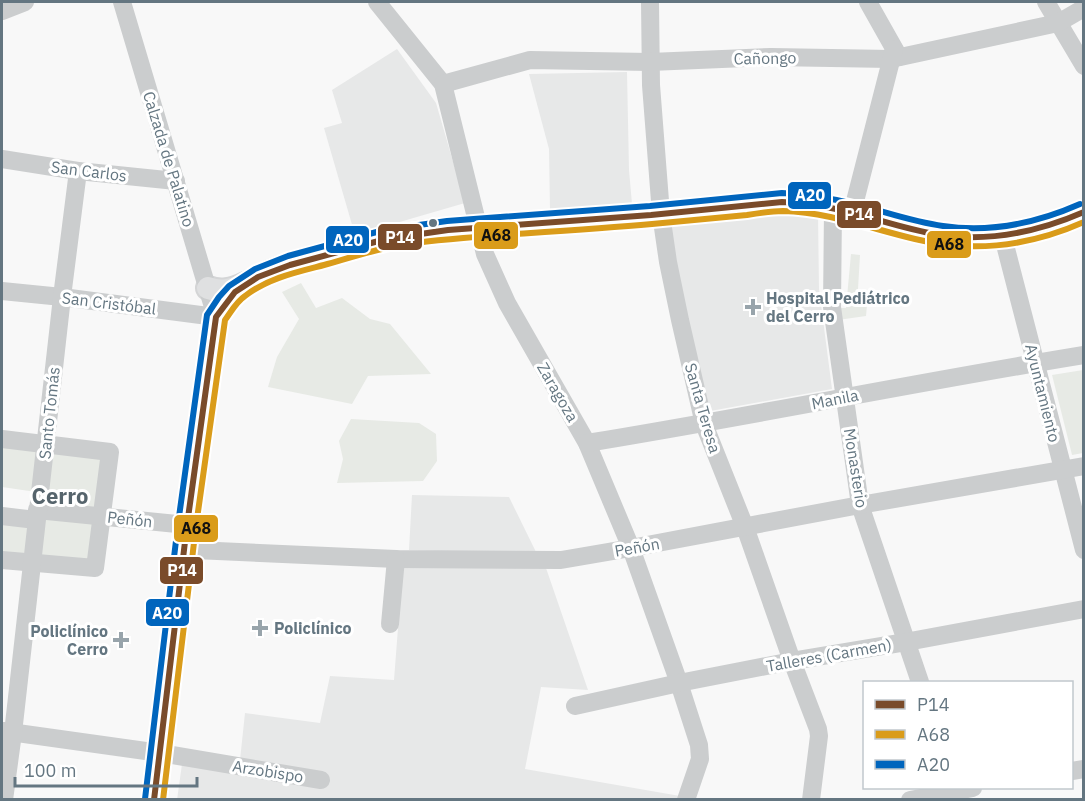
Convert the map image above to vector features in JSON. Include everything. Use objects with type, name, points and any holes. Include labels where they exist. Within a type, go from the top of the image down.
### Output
[{"type":"main road","points":[[154,800],[187,525],[216,317],[224,304],[249,283],[263,275],[295,264],[384,239],[478,227],[661,214],[781,202],[804,203],[953,237],[1003,237],[1040,229],[1083,212]]},
{"type":"main road","points":[[208,288],[226,291],[249,283]]},
{"type":"street","points":[[2,11],[25,2]]},
{"type":"street","name":"Calzada de Palatino","points":[[122,2],[216,317]]},
{"type":"street","name":"Zaragoza","points":[[376,2],[443,84],[485,254],[507,303],[587,443],[631,548],[700,749],[686,800]]},
{"type":"street","name":"Santa Teresa","points":[[650,2],[650,62],[661,214],[668,262],[704,424],[745,527],[818,729],[811,800]]},
{"type":"street","points":[[868,2],[895,54]]},
{"type":"street","points":[[1046,2],[1083,66]]},
{"type":"street","name":"Cañongo","points":[[443,84],[530,60],[650,62],[895,54],[1058,23],[1083,8]]},
{"type":"street","name":"Monasterio","points":[[895,54],[842,211],[832,306],[860,505],[920,681]]},
{"type":"street","name":"San Carlos","points":[[2,159],[78,171],[176,181]]},
{"type":"street","name":"Santo Tomás","points":[[4,800],[7,732],[31,563],[78,171]]},
{"type":"street","name":"Ayuntamiento","points":[[1003,237],[1083,550]]},
{"type":"street","name":"San Cristóbal","points":[[2,291],[216,317]]},
{"type":"street","name":"Manila","points":[[587,443],[1083,356]]},
{"type":"street","points":[[2,439],[110,452],[95,568],[2,560]]},
{"type":"street","name":"Peñón","points":[[184,549],[396,559],[561,560],[1083,466]]},
{"type":"street","name":"Peñón","points":[[2,516],[102,516],[187,525]]},
{"type":"street","points":[[390,624],[396,559]]},
{"type":"street","name":"Talleres (Carmen)","points":[[575,706],[792,661],[1083,609]]},
{"type":"street","name":"Arzobispo","points":[[7,732],[160,753],[321,780]]},
{"type":"street","points":[[910,800],[959,789]]},
{"type":"shaded area","points":[[397,49],[436,103],[465,203],[355,235],[324,128],[342,123],[332,90]]},
{"type":"shaded area","points":[[627,72],[632,204],[550,210],[549,149],[529,74]]},
{"type":"shaded area","name":"Hospital Pediátrico del Cerro","points":[[766,212],[818,214],[819,289],[832,389],[705,412],[668,224]]},
{"type":"shaded area","points":[[851,254],[860,255],[857,306],[867,305],[866,316],[838,320],[836,308],[846,308]]},
{"type":"shaded area","points":[[301,283],[316,308],[342,298],[370,319],[390,324],[431,374],[368,376],[352,404],[268,387],[277,357],[299,319],[282,292]]},
{"type":"shaded area","points":[[1083,370],[1083,453],[1072,455],[1052,375]]},
{"type":"shaded area","points":[[351,419],[419,423],[436,434],[437,461],[423,481],[337,483],[343,459],[339,441]]},
{"type":"shaded area","points":[[2,443],[107,455],[93,565],[2,557],[2,520],[33,523],[36,492],[2,487]]},
{"type":"shaded area","points":[[412,495],[509,497],[537,554],[409,550]]},
{"type":"shaded area","points":[[403,563],[546,568],[588,690],[541,687],[525,769],[680,796],[678,800],[177,800],[182,764],[240,760],[245,713],[320,723],[330,676],[394,680]]},
{"type":"transit line","name":"A20","points":[[145,799],[178,524],[207,315],[229,286],[255,269],[288,256],[384,230],[447,221],[650,206],[782,193],[836,200],[920,222],[961,228],[1013,225],[1064,211],[1080,204]]},
{"type":"transit line","name":"P14","points":[[154,800],[187,525],[216,317],[235,292],[258,277],[290,265],[386,239],[448,230],[651,215],[782,202],[833,208],[917,230],[958,237],[1013,234],[1049,225],[1084,212]]},
{"type":"transit line","name":"A68","points":[[163,800],[196,526],[225,320],[239,301],[254,290],[293,273],[399,245],[458,238],[652,224],[774,211],[817,214],[915,239],[958,246],[1022,242],[1084,222]]},
{"type":"place","name":"Hospital Pediátrico del Cerro","points":[[753,307]]},
{"type":"place","name":"Policlínico","points":[[260,628]]},
{"type":"place","name":"Policlínico Cerro","points":[[121,640]]},
{"type":"district","name":"Cerro","points":[[60,495]]}]
